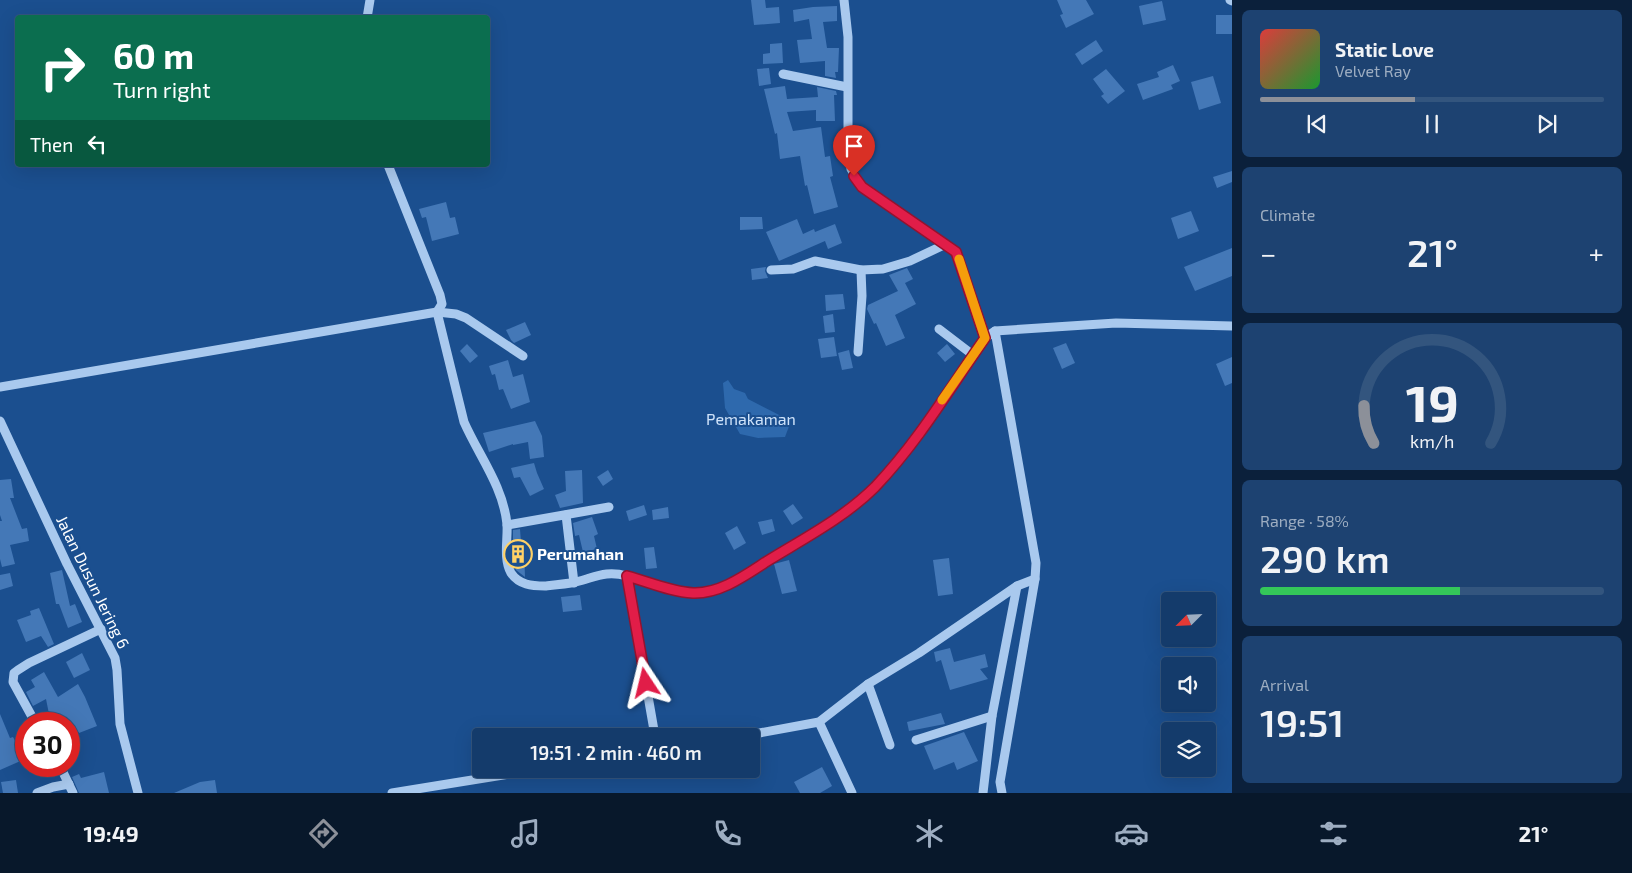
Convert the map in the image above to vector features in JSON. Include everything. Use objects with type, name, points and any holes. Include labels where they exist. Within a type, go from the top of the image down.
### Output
[{"type":"street","points":[[368,15],[370,0]]},
{"type":"street","points":[[844,0],[848,37],[849,159],[854,176],[862,187],[956,252],[985,338]]},
{"type":"street","points":[[783,74],[847,87]]},
{"type":"street","points":[[389,167],[440,295],[442,304],[437,312],[464,422],[487,466],[504,507],[507,525],[508,568],[518,580],[528,585],[546,586],[574,583],[604,574],[615,573],[674,590],[694,593],[728,585],[823,527],[874,488],[903,456],[985,338],[995,331],[1116,323],[1232,326]]},
{"type":"street","points":[[771,270],[793,269],[815,261],[861,270],[883,269],[910,261],[946,244]]},
{"type":"street","points":[[858,352],[862,296],[861,270]]},
{"type":"street","points":[[0,387],[437,312],[456,314],[466,318],[523,356]]},
{"type":"street","points":[[938,329],[973,355]]},
{"type":"street","points":[[995,331],[1036,552],[1000,782],[1002,793]]},
{"type":"street","name":"Jalan Dusun Jering 6","points":[[0,421],[67,564],[115,658],[118,670],[120,724],[138,793]]},
{"type":"street","points":[[507,525],[609,507]]},
{"type":"street","points":[[566,515],[574,583]]},
{"type":"street","points":[[627,576],[654,728]]},
{"type":"street","points":[[760,733],[819,722],[868,684],[919,653],[1016,586],[1032,580]]},
{"type":"street","points":[[983,793],[992,716],[1016,586]]},
{"type":"street","points":[[29,712],[13,682],[14,674],[29,663],[101,629]]},
{"type":"street","points":[[868,684],[890,745]]},
{"type":"street","points":[[916,740],[992,716]]},
{"type":"street","points":[[819,722],[852,793]]},
{"type":"street","points":[[66,777],[74,793]]},
{"type":"street","points":[[392,793],[484,778]]},
{"type":"street","points":[[38,793],[53,787],[69,784]]},
{"type":"green space","name":"Pemakaman","points":[[728,380],[734,389],[745,393],[748,399],[791,421],[785,437],[758,438],[740,434],[725,408],[723,383]]},
{"type":"building","points":[[751,0],[765,0],[766,8],[779,7],[780,23],[754,25]]},
{"type":"building","points":[[1057,0],[1086,0],[1094,14],[1066,28],[1060,15],[1063,14]]},
{"type":"building","points":[[1162,1],[1166,20],[1143,25],[1139,6]]},
{"type":"building","points":[[837,6],[837,21],[823,22],[827,48],[839,48],[838,72],[835,72],[836,78],[825,76],[825,61],[800,63],[797,40],[812,39],[809,19],[794,22],[793,10]]},
{"type":"building","points":[[1216,15],[1232,15],[1232,34],[1216,34]]},
{"type":"building","points":[[1096,40],[1103,51],[1082,65],[1075,54]]},
{"type":"building","points":[[782,43],[783,63],[763,64],[763,54],[770,53],[770,44]]},
{"type":"building","points":[[1173,65],[1180,81],[1171,85],[1173,89],[1143,100],[1137,84],[1159,77],[1157,72]]},
{"type":"building","points":[[769,68],[771,84],[759,86],[757,69]]},
{"type":"building","points":[[1106,69],[1125,91],[1108,104],[1101,96],[1104,94],[1093,79]]},
{"type":"building","points":[[1213,76],[1221,103],[1199,110],[1191,82]]},
{"type":"building","points":[[785,86],[787,99],[818,97],[817,87],[836,91],[837,95],[834,95],[835,121],[816,121],[816,110],[787,112],[793,131],[821,127],[825,157],[830,156],[833,176],[830,177],[838,207],[814,214],[807,185],[805,186],[800,156],[780,159],[777,133],[775,134],[764,89]]},
{"type":"building","points":[[1232,171],[1232,182],[1217,188],[1213,177]]},
{"type":"building","points":[[446,202],[450,218],[455,217],[459,234],[432,241],[426,217],[422,218],[419,209]]},
{"type":"building","points":[[1191,211],[1199,231],[1178,239],[1171,218]]},
{"type":"building","points":[[740,217],[762,217],[763,229],[740,230]]},
{"type":"building","points":[[797,219],[803,234],[814,229],[815,232],[835,224],[842,243],[828,249],[825,241],[779,261],[766,232]]},
{"type":"building","points":[[1232,248],[1232,276],[1195,291],[1184,267]]},
{"type":"building","points":[[766,267],[765,271],[768,278],[752,280],[751,269]]},
{"type":"building","points":[[907,268],[913,279],[905,283],[916,304],[895,315],[905,338],[886,346],[876,323],[874,324],[867,309],[868,305],[898,291],[889,275]]},
{"type":"building","points":[[843,294],[845,309],[826,311],[825,295]]},
{"type":"building","points":[[833,314],[835,332],[825,333],[823,316]]},
{"type":"building","points":[[525,322],[531,335],[514,343],[506,330]]},
{"type":"building","points":[[834,337],[837,356],[821,358],[818,339]]},
{"type":"building","points":[[1066,343],[1075,363],[1062,369],[1053,348]]},
{"type":"building","points":[[467,344],[478,356],[470,363],[460,351]]},
{"type":"building","points":[[947,344],[955,354],[945,362],[937,353]]},
{"type":"building","points":[[849,350],[853,368],[842,370],[838,353]]},
{"type":"building","points":[[1232,357],[1232,383],[1225,386],[1216,364]]},
{"type":"building","points":[[508,360],[513,377],[523,374],[530,402],[511,409],[503,389],[499,390],[495,374],[492,375],[489,366]]},
{"type":"building","points":[[535,421],[542,436],[544,457],[530,459],[528,442],[513,444],[489,452],[483,433]]},
{"type":"building","points":[[534,463],[544,489],[530,496],[520,477],[514,478],[511,468]]},
{"type":"building","points":[[582,470],[583,503],[560,508],[555,495],[566,491],[565,471]]},
{"type":"building","points":[[608,470],[613,479],[603,486],[597,477]]},
{"type":"building","points":[[11,479],[14,498],[10,498],[22,529],[27,528],[29,541],[10,545],[15,564],[2,567],[0,559],[0,521],[2,521],[0,515],[0,480]]},
{"type":"building","points":[[793,504],[803,518],[792,525],[783,511]]},
{"type":"building","points":[[644,505],[647,515],[629,521],[626,511]]},
{"type":"building","points":[[668,507],[669,518],[653,520],[652,510]]},
{"type":"building","points":[[592,517],[598,534],[594,536],[597,549],[583,552],[579,535],[575,536],[573,523]]},
{"type":"building","points":[[772,519],[775,531],[762,535],[758,522]]},
{"type":"building","points":[[737,526],[746,543],[734,550],[725,533]]},
{"type":"building","name":"Perumahan","points":[[520,529],[524,550],[525,577],[516,570],[513,560],[513,530]]},
{"type":"building","points":[[654,547],[657,568],[646,569],[644,548]]},
{"type":"building","points":[[949,558],[953,594],[938,596],[933,560]]},
{"type":"building","points":[[789,560],[797,591],[782,594],[774,564]]},
{"type":"building","points":[[62,570],[70,606],[75,604],[82,622],[68,628],[59,604],[56,604],[50,573]]},
{"type":"building","points":[[10,573],[13,586],[0,590],[0,575]]},
{"type":"building","points":[[580,595],[582,610],[563,612],[561,597]]},
{"type":"building","points":[[39,608],[54,644],[48,647],[41,636],[26,642],[17,620],[31,615],[30,611]]},
{"type":"building","points":[[950,648],[954,662],[985,654],[988,667],[980,669],[988,679],[950,690],[941,660],[936,662],[934,652]]},
{"type":"building","points":[[82,653],[90,670],[74,678],[66,662]]},
{"type":"building","points":[[44,672],[58,697],[78,684],[97,726],[80,733],[80,712],[49,712],[46,699],[33,706],[26,692],[35,687],[31,680]]},
{"type":"building","points":[[941,713],[945,724],[909,731],[907,722]]},
{"type":"building","points":[[0,714],[10,738],[13,737],[15,741],[15,763],[0,770]]},
{"type":"building","points":[[964,732],[978,761],[957,770],[954,762],[934,770],[924,746]]},
{"type":"building","points":[[822,767],[832,786],[820,793],[800,793],[794,782]]},
{"type":"building","points":[[104,772],[109,793],[79,793],[72,777],[80,776],[81,778]]},
{"type":"building","points":[[16,780],[18,793],[3,793],[1,782]]},
{"type":"building","points":[[215,780],[217,793],[174,793],[200,782]]},
{"type":"slow traffic","points":[[942,400],[985,338],[959,259]]},
{"type":"place","name":"Perumahan","points":[[518,554]]},
{"type":"route","points":[[646,683],[627,576],[674,590],[694,593],[709,591],[728,585],[823,527],[874,488],[903,456],[985,338],[956,252],[862,187],[854,176]]}]
